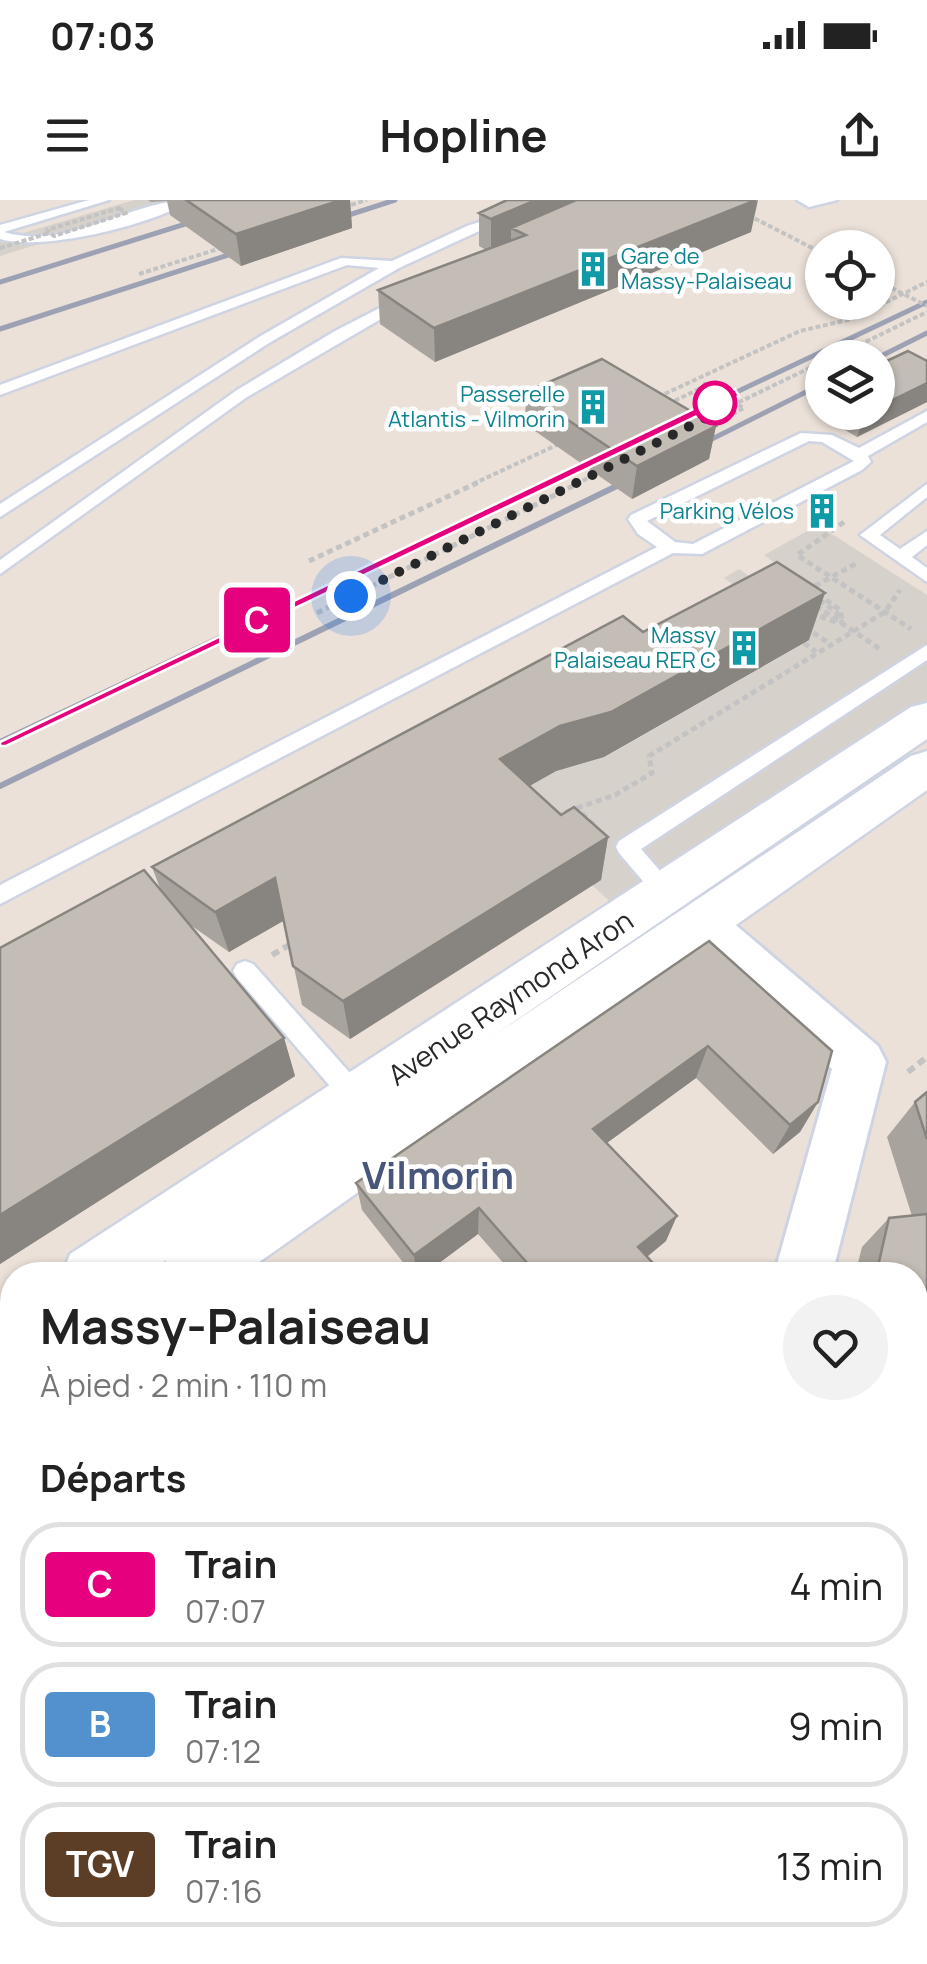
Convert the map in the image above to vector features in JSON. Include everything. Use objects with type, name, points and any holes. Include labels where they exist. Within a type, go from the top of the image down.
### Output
[{"type":"street","name":"Avenue Raymond Aron","points":[[208,1262],[684,909],[816,793],[927,718]]},
{"type":"street","name":"Avenue Raymond Aron","points":[[112,1262],[357,1099],[927,767]]},
{"type":"street","points":[[684,909],[860,1062],[806,1262]]},
{"type":"lane","points":[[0,232],[103,200]]},
{"type":"lane","points":[[0,232],[9,240],[48,241],[186,200]]},
{"type":"lane","points":[[0,512],[277,331],[394,265],[472,229],[560,200]]},
{"type":"lane","points":[[803,200],[809,204],[831,200]]},
{"type":"lane","points":[[0,390],[346,261],[394,265]]},
{"type":"lane","points":[[0,568],[277,369],[346,328],[423,292]]},
{"type":"lane","points":[[860,454],[927,416]]},
{"type":"lane","points":[[808,436],[826,438],[860,454],[863,462],[856,467],[696,550],[670,547],[644,530],[638,519],[808,436]]},
{"type":"lane","points":[[927,489],[869,535],[927,576]]},
{"type":"lane","points":[[901,557],[927,536]]},
{"type":"lane","points":[[0,895],[670,547]]},
{"type":"lane","points":[[684,909],[627,847],[927,651]]},
{"type":"lane","points":[[245,970],[357,1099]]},
{"type":"path","points":[[329,212],[366,200]]},
{"type":"path","points":[[119,208],[126,213],[97,222],[54,236],[46,230],[119,208]]},
{"type":"path","points":[[734,209],[805,244]]},
{"type":"path","points":[[89,217],[97,222]]},
{"type":"path","points":[[0,248],[52,232]]},
{"type":"path","points":[[139,274],[218,249],[224,240]]},
{"type":"path","points":[[900,292],[927,281]]},
{"type":"path","points":[[667,404],[676,394],[707,385],[699,382],[654,404],[800,331],[852,319],[927,281]]},
{"type":"path","points":[[895,290],[927,309]]},
{"type":"path","points":[[867,340],[927,309]]},
{"type":"path","points":[[738,407],[710,416],[694,430],[738,407],[805,371]]},
{"type":"path","points":[[309,561],[572,437]]},
{"type":"path","points":[[317,613],[608,468]]},
{"type":"path","points":[[830,532],[797,555],[914,632]]},
{"type":"path","points":[[815,586],[869,557]]},
{"type":"path","points":[[550,818],[615,795],[652,773],[649,756],[884,612],[906,581]]},
{"type":"path","points":[[807,586],[840,610],[843,624]]},
{"type":"path","points":[[843,624],[836,612],[811,598],[843,624],[906,666]]},
{"type":"path","points":[[806,610],[843,624]]},
{"type":"path","points":[[800,623],[830,644]]},
{"type":"path","points":[[804,643],[816,652]]},
{"type":"path","points":[[578,808],[600,831]]},
{"type":"path","points":[[245,970],[296,940]]},
{"type":"shaded area","points":[[134,200],[182,200],[0,256],[0,240]]},
{"type":"shaded area","points":[[818,525],[927,595],[927,707],[619,910],[592,885],[600,879],[511,796],[556,771],[605,757],[808,641],[724,578],[739,569],[782,599],[806,586],[764,555]]},
{"type":"building","points":[[186,200],[341,200],[236,234]]},
{"type":"building","points":[[507,200],[536,200],[491,219],[479,213]]},
{"type":"building","points":[[576,200],[756,200],[434,328],[378,290],[526,235],[511,228]]},
{"type":"building","points":[[908,351],[927,361],[927,383],[895,399],[895,357]]},
{"type":"building","points":[[602,359],[716,426],[637,466],[526,392]]},
{"type":"building","points":[[777,562],[825,593],[611,712],[560,726],[500,759],[561,815],[574,807],[608,837],[343,1001],[293,966],[275,878],[215,912],[152,867],[623,616],[643,632]]},
{"type":"building","points":[[144,870],[284,1038],[0,1215],[0,948]]},
{"type":"building","points":[[709,941],[832,1051],[818,1102],[790,1125],[708,1046],[593,1129],[677,1216],[638,1247],[652,1262],[526,1262],[479,1208],[414,1255],[356,1183]]},
{"type":"building","points":[[927,1092],[927,1139],[915,1102]]},
{"type":"building","points":[[927,1214],[927,1262],[879,1262],[889,1218]]},
{"type":"railway","points":[[0,282],[262,200]]},
{"type":"railway","points":[[324,223],[395,200]]},
{"type":"railway","points":[[0,329],[253,247]]},
{"type":"railway","points":[[669,424],[927,302]]},
{"type":"railway","points":[[895,349],[927,333]]},
{"type":"railway","points":[[688,451],[805,392]]},
{"type":"railway","points":[[544,484],[611,452]]},
{"type":"railway","points":[[620,484],[638,475]]},
{"type":"railway","points":[[0,742],[549,482]]},
{"type":"railway","points":[[0,786],[625,482]]},
{"type":"train","name":"C","points":[[0,742],[735,393]]},
{"type":"place","name":"Gare de Massy-Palaiseau","points":[[593,269]]},
{"type":"place","name":"Passerelle Atlantis - Vilmorin","points":[[593,407]]},
{"type":"place","name":"Parking Vélos","points":[[822,511]]},
{"type":"place","name":"Massy Palaiseau RER C","points":[[744,648]]},
{"type":"district","name":"Vilmorin","points":[[438,1174]]},
{"type":"route","points":[[351,596],[726,408],[715,403]]}]
